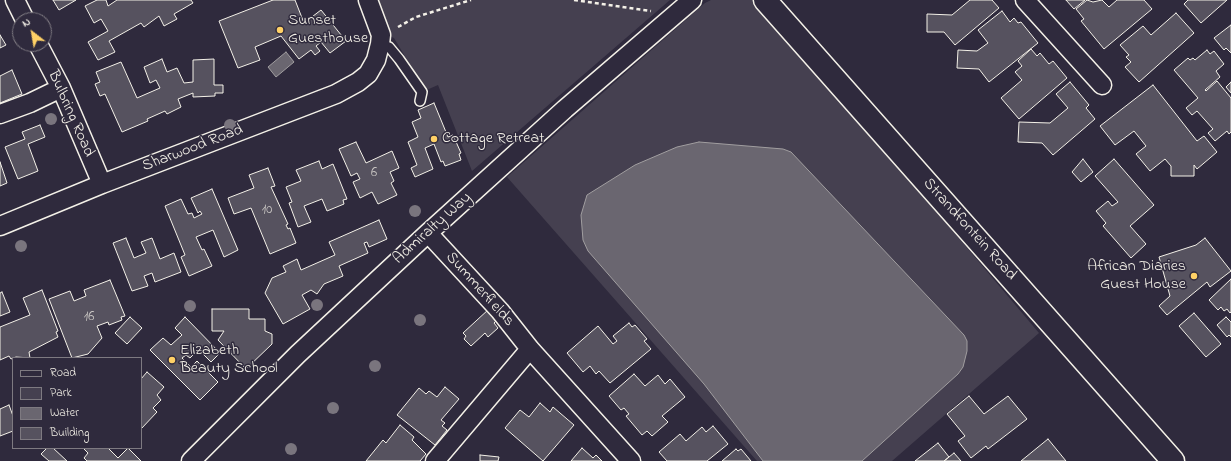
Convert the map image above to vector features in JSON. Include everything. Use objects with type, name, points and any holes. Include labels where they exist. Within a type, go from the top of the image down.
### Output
[{"type":"street","points":[[14,0],[21,12]]},
{"type":"street","points":[[368,0],[379,47]]},
{"type":"street","name":"Strandfontein Road","points":[[765,0],[1173,461]]},
{"type":"street","points":[[1025,0],[1102,85]]},
{"type":"street","name":"Admiralty Way","points":[[191,461],[298,354],[428,233],[565,109],[685,5]]},
{"type":"street","name":"Sharwood Road","points":[[0,226],[102,184],[336,94],[368,74],[379,47]]},
{"type":"street","name":"Bulbring Road","points":[[42,52],[61,88],[102,184]]},
{"type":"street","points":[[0,114],[30,103],[61,88]]},
{"type":"street","name":"Summerfields","points":[[428,233],[500,311],[530,349],[631,461]]},
{"type":"street","points":[[435,461],[530,349]]},
{"type":"lane","points":[[379,47],[389,47],[399,59],[422,92],[420,101]]},
{"type":"path","points":[[379,47],[416,17],[471,0]]},
{"type":"path","points":[[574,0],[685,5]]},
{"type":"green space","points":[[377,0],[670,0],[472,171],[438,85],[422,92],[415,73],[394,38],[387,35]]},
{"type":"green space","points":[[711,0],[753,0],[762,5],[1039,333],[892,461],[757,461],[507,177],[705,3]]},
{"type":"water","points":[[286,52],[294,62],[276,77],[268,67]]},
{"type":"water","points":[[699,142],[783,149],[791,152],[964,335],[967,341],[967,351],[963,367],[958,374],[862,461],[763,461],[704,384],[588,251],[583,240],[581,215],[587,195],[635,165],[677,147]]},
{"type":"building","points":[[53,0],[76,0],[59,10]]},
{"type":"building","points":[[97,0],[106,0],[108,6],[117,0],[191,0],[193,3],[174,14],[177,19],[164,26],[159,16],[144,27],[141,23],[109,41],[115,52],[98,60],[88,42],[108,31],[101,19],[94,23],[85,6]]},
{"type":"building","name":"Sunset Guesthouse","points":[[273,0],[295,0],[304,23],[321,10],[346,41],[330,53],[321,42],[316,46],[320,51],[315,55],[311,50],[299,59],[281,36],[255,47],[260,60],[238,68],[219,21]]},
{"type":"building","points":[[970,0],[992,0],[999,8],[955,45],[944,32],[927,32],[927,14],[952,15]]},
{"type":"building","points":[[1066,0],[1085,0],[1074,9]]},
{"type":"building","points":[[1087,0],[1093,2],[1102,0],[1109,7],[1117,0],[1144,0],[1152,9],[1104,49],[1081,21],[1084,19],[1076,9]]},
{"type":"building","points":[[1188,0],[1227,0],[1201,23],[1184,4]]},
{"type":"building","points":[[1002,11],[1010,22],[1014,18],[1018,23],[1021,22],[1038,43],[989,82],[979,69],[957,68],[958,50],[977,51],[988,43],[978,30]]},
{"type":"building","points":[[1176,13],[1194,33],[1139,82],[1125,67],[1131,62],[1126,57],[1129,55],[1120,45],[1143,26],[1151,35]]},
{"type":"building","points":[[1231,25],[1231,53],[1226,48],[1224,50],[1214,38]]},
{"type":"building","points":[[0,35],[6,45],[0,48]]},
{"type":"building","points":[[1031,49],[1037,56],[1040,53],[1049,64],[1053,61],[1067,78],[1019,119],[1001,98],[1022,80],[1015,72],[1022,66],[1018,61]]},
{"type":"building","points":[[1207,50],[1210,54],[1214,51],[1224,64],[1216,71],[1220,77],[1205,90],[1206,91],[1217,81],[1231,98],[1231,132],[1229,134],[1227,131],[1215,141],[1208,133],[1213,129],[1197,111],[1192,115],[1186,108],[1198,98],[1174,70],[1188,58],[1190,60],[1193,58],[1195,60]]},
{"type":"building","points":[[162,59],[167,72],[177,68],[184,83],[193,82],[193,60],[214,59],[214,85],[223,85],[223,93],[215,93],[215,96],[193,97],[193,93],[178,99],[181,107],[167,114],[165,111],[147,119],[148,121],[122,132],[105,94],[100,96],[95,84],[100,82],[96,72],[121,62],[137,98],[160,88],[156,80],[150,83],[144,67]]},
{"type":"building","points":[[12,70],[22,94],[0,103],[0,76]]},
{"type":"building","points":[[1070,82],[1089,105],[1086,108],[1095,119],[1053,155],[1042,143],[1018,142],[1019,122],[1050,123],[1068,108],[1056,94]]},
{"type":"building","points":[[1231,82],[1231,93],[1226,87]]},
{"type":"building","points":[[1153,85],[1197,141],[1204,136],[1217,152],[1197,169],[1194,165],[1194,176],[1171,176],[1171,166],[1165,159],[1150,171],[1136,154],[1146,146],[1134,131],[1115,145],[1100,126]]},
{"type":"building","name":"Cottage Retreat","points":[[434,103],[448,137],[453,135],[461,153],[459,154],[461,160],[445,166],[443,161],[441,162],[434,144],[425,148],[433,169],[415,177],[411,168],[417,165],[408,142],[418,137],[412,122],[421,118],[418,110]]},
{"type":"building","points":[[40,125],[45,137],[28,144],[38,171],[18,179],[5,147],[25,139],[22,132]]},
{"type":"building","points":[[356,142],[366,163],[392,151],[399,168],[390,172],[394,181],[391,183],[397,195],[378,204],[372,192],[360,198],[353,182],[360,179],[357,173],[351,176],[339,149]]},
{"type":"building","points":[[1083,159],[1093,172],[1081,182],[1072,172]]},
{"type":"building","points":[[1114,159],[1154,205],[1130,226],[1146,244],[1131,258],[1103,226],[1106,223],[1096,211],[1108,201],[1112,206],[1118,202],[1095,176]]},
{"type":"building","points":[[319,161],[322,169],[333,164],[347,199],[343,200],[344,204],[327,211],[322,199],[304,206],[311,222],[298,227],[289,203],[292,202],[286,187],[301,181],[296,170]]},
{"type":"building","points":[[0,162],[7,183],[0,186]]},
{"type":"building","points":[[268,168],[275,186],[271,187],[288,224],[286,225],[288,229],[290,228],[296,243],[270,254],[251,208],[234,214],[228,198],[254,188],[249,175]]},
{"type":"building","points":[[212,189],[238,250],[224,257],[213,230],[196,237],[202,250],[204,249],[212,266],[189,276],[181,257],[185,255],[165,206],[181,199],[188,214],[192,213],[194,218],[202,214],[200,211],[198,213],[191,198]]},
{"type":"building","points":[[379,220],[387,239],[369,247],[367,242],[364,243],[368,253],[339,266],[343,276],[324,284],[317,294],[311,290],[302,295],[310,309],[283,324],[265,293],[272,278],[286,272],[283,266],[297,259],[301,270],[335,255],[329,242]]},
{"type":"building","points":[[126,238],[134,258],[146,253],[141,242],[152,238],[160,259],[174,253],[181,272],[155,282],[152,273],[144,276],[148,286],[132,291],[113,243]]},
{"type":"building","name":"African Diaries Guest House","points":[[1205,238],[1231,271],[1210,287],[1207,282],[1167,315],[1159,306],[1170,296],[1159,257],[1196,245]]},
{"type":"building","points":[[1231,279],[1230,313],[1227,309],[1224,311],[1221,307],[1218,310],[1209,300]]},
{"type":"building","points":[[110,280],[125,316],[121,317],[122,320],[109,325],[108,322],[97,326],[102,338],[88,354],[72,357],[49,299],[70,291],[74,301],[86,296],[84,290]]},
{"type":"building","points":[[42,290],[58,331],[56,332],[58,337],[29,352],[30,357],[12,357],[11,359],[9,356],[0,360],[0,327],[30,315],[23,298]]},
{"type":"building","points":[[2,292],[10,312],[0,316],[0,293]]},
{"type":"building","points":[[212,309],[249,309],[249,319],[265,319],[265,331],[272,334],[272,344],[246,369],[218,340],[224,331],[212,331]]},
{"type":"building","points":[[489,309],[498,319],[494,323],[498,328],[488,337],[485,333],[471,346],[464,339],[466,336],[463,333]]},
{"type":"building","points":[[1194,313],[1221,344],[1206,357],[1179,326]]},
{"type":"building","points":[[130,317],[142,328],[127,344],[115,333]]},
{"type":"building","name":"Elizabeth Beauty School","points":[[185,317],[220,353],[211,362],[195,346],[191,350],[195,353],[190,358],[186,355],[182,358],[191,367],[197,361],[218,382],[200,400],[150,350],[163,338],[171,345],[182,335],[175,328]]},
{"type":"building","points":[[1226,317],[1231,322],[1231,337],[1229,335],[1227,337],[1217,325]]},
{"type":"building","points":[[629,323],[632,327],[635,325],[647,339],[644,341],[651,349],[610,383],[599,371],[596,374],[590,366],[583,372],[567,353],[598,326],[613,344],[617,341],[613,336]]},
{"type":"building","points":[[147,372],[164,387],[157,395],[161,400],[153,408],[157,412],[142,428],[142,378]]},
{"type":"building","points":[[634,374],[645,386],[658,375],[665,384],[670,379],[685,397],[662,416],[668,422],[652,436],[647,431],[642,435],[626,416],[629,414],[624,408],[621,410],[609,396]]},
{"type":"building","points":[[445,387],[459,399],[441,420],[445,423],[442,426],[447,430],[435,445],[397,415],[419,388],[426,394],[429,391],[437,397]]},
{"type":"building","points":[[969,396],[984,414],[1008,396],[1027,419],[988,449],[986,446],[971,458],[958,441],[965,436],[947,414]]},
{"type":"building","points":[[540,403],[550,412],[553,407],[574,425],[543,461],[505,428],[520,410],[529,417]]},
{"type":"building","points":[[9,405],[12,413],[12,431],[0,436],[0,409]]},
{"type":"building","points":[[400,425],[414,437],[412,440],[426,454],[420,461],[366,461],[383,440],[386,443]]},
{"type":"building","points":[[713,426],[728,444],[707,461],[667,461],[659,452],[680,434],[686,441],[702,427],[706,432]]},
{"type":"building","points":[[1048,439],[1066,461],[1021,461]]},
{"type":"building","points":[[938,443],[949,457],[944,461],[915,461]]},
{"type":"building","points":[[582,448],[593,458],[596,455],[602,461],[571,461]]},
{"type":"building","points":[[46,449],[54,449],[67,461],[49,461],[41,454]]},
{"type":"building","points":[[84,449],[109,449],[118,458],[127,449],[129,449],[141,461],[87,461],[84,458],[88,453]]},
{"type":"building","points":[[736,449],[738,451],[741,449],[751,461],[722,461]]},
{"type":"building","points":[[954,453],[961,461],[944,461]]},
{"type":"building","points":[[480,455],[499,457],[498,461],[480,461]]},
{"type":"place","name":"Sunset Guesthouse","points":[[280,30]]},
{"type":"place","name":"Cottage Retreat","points":[[434,139]]},
{"type":"place","name":"African Diaries Guest House","points":[[1194,276]]},
{"type":"place","name":"Elizabeth Beauty School","points":[[172,360]]}]
